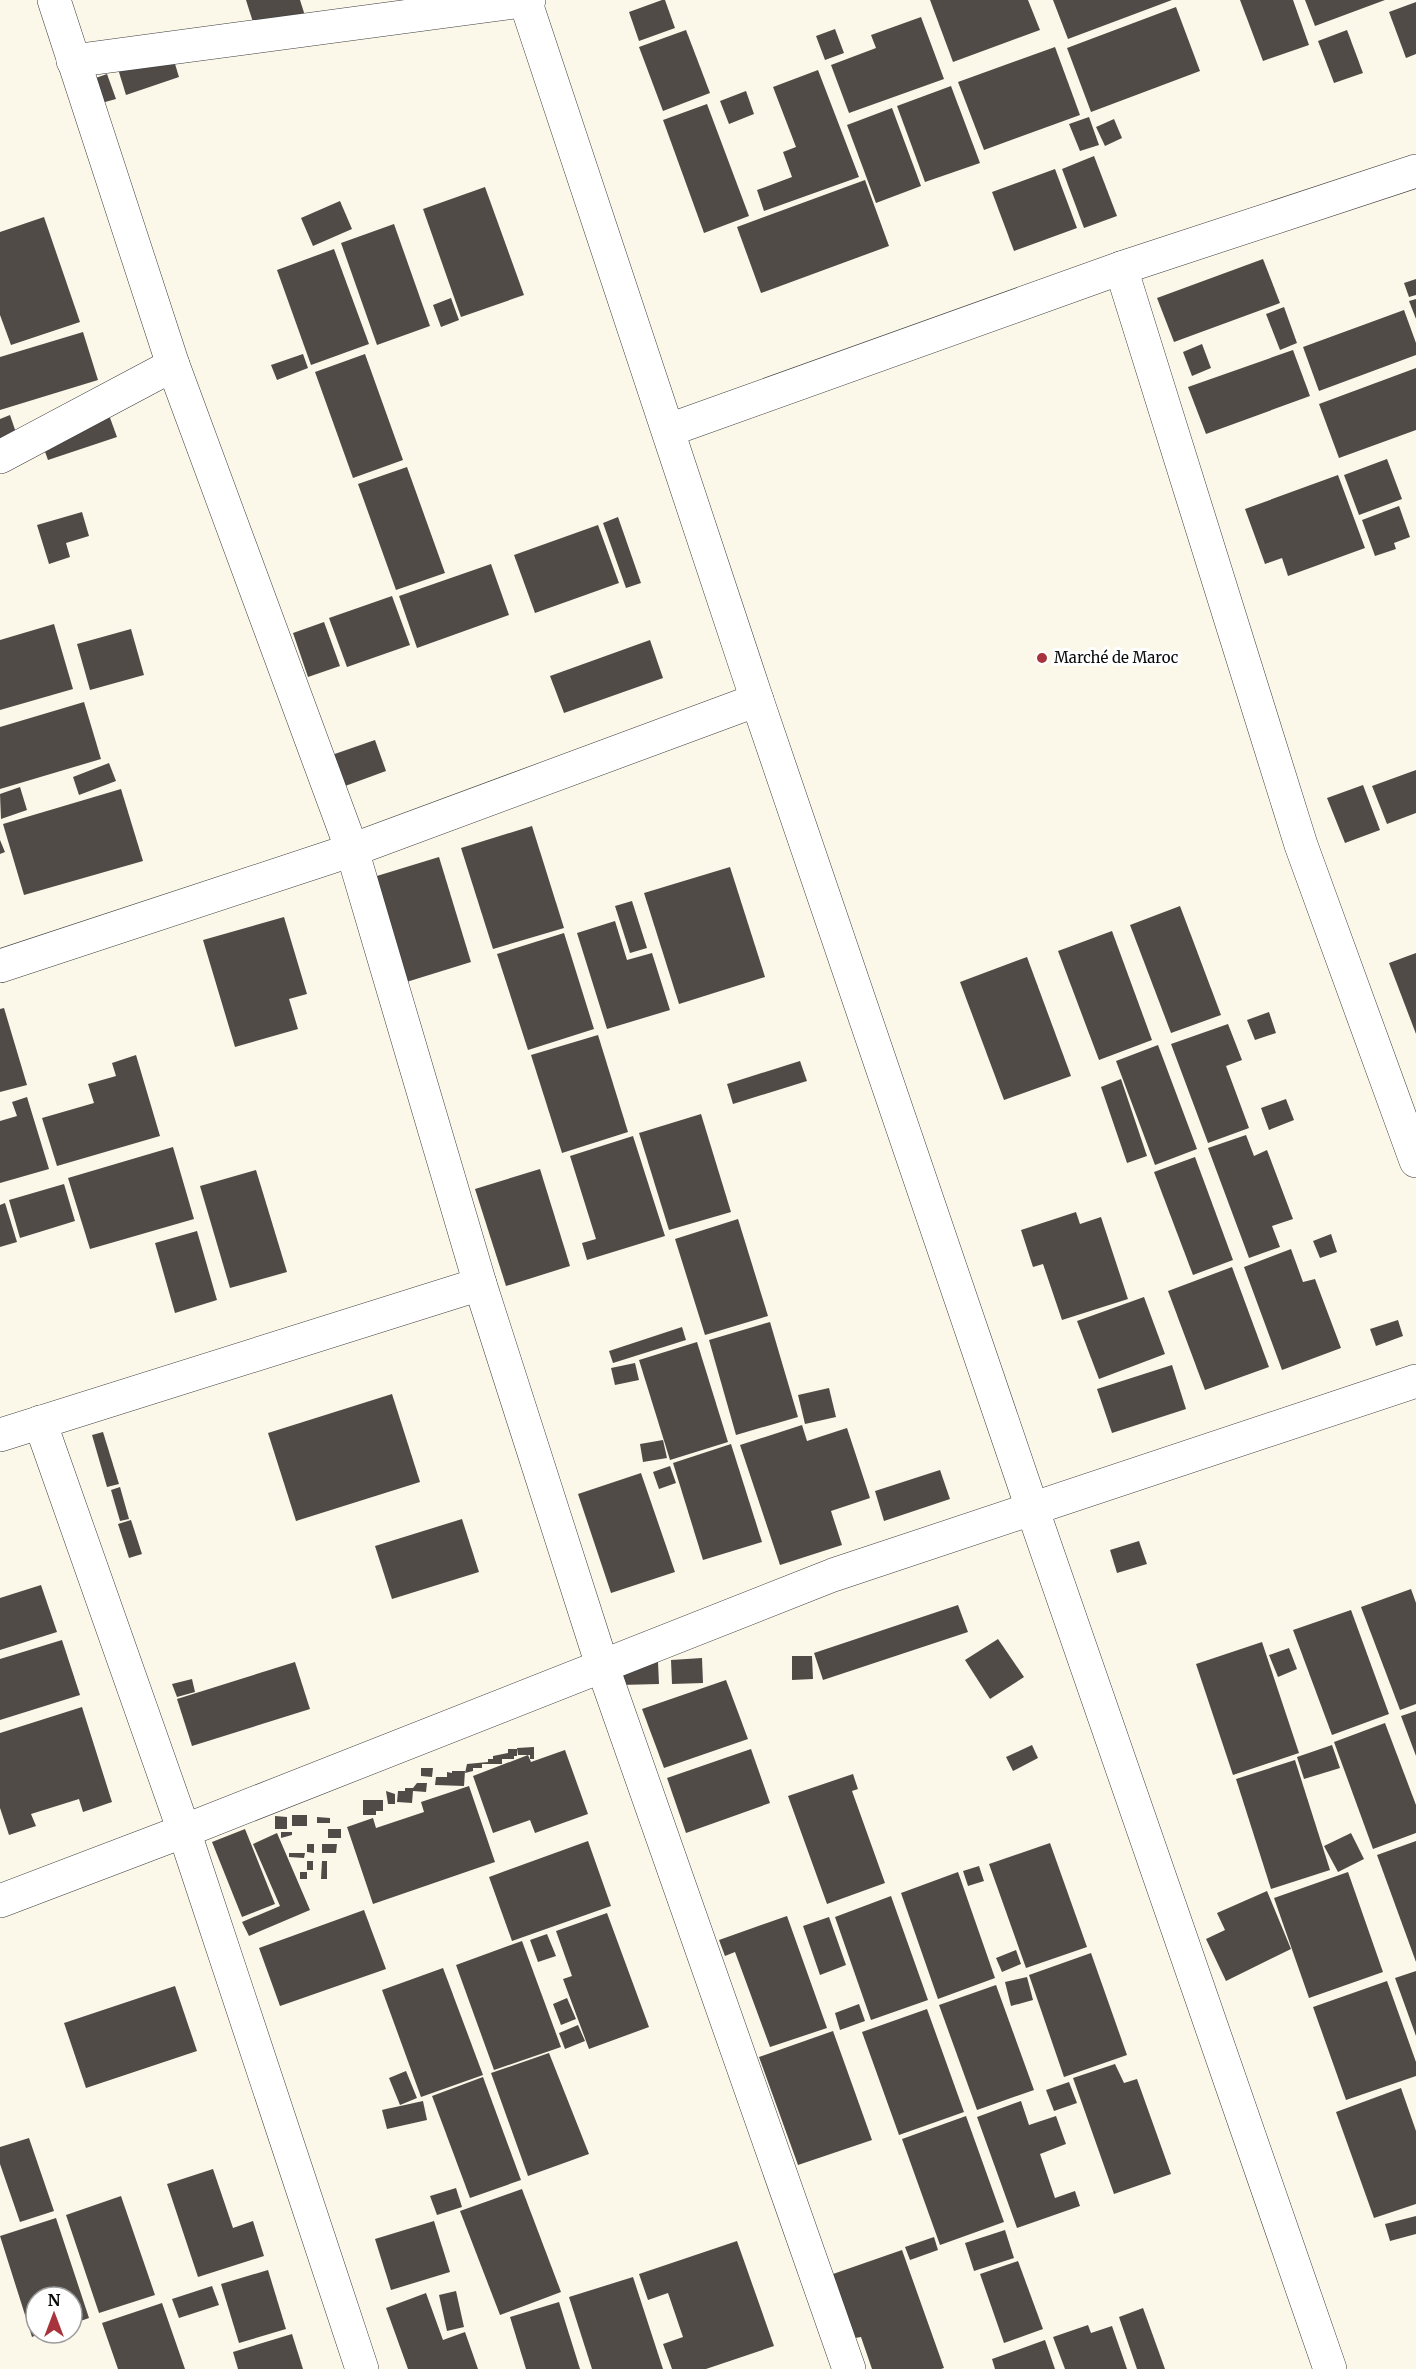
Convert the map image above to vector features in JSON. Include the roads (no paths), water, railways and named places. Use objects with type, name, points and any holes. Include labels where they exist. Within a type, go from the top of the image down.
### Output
[{"type":"street","points":[[54,0],[173,365],[352,850],[480,1284],[602,1665],[849,2369]]},
{"type":"street","points":[[74,61],[527,0],[757,700],[1032,1508],[1330,2369]]},
{"type":"street","points":[[669,430],[1121,268],[1416,171]]},
{"type":"street","points":[[1121,268],[1301,845],[1416,1161]]},
{"type":"street","points":[[0,458],[173,365]]},
{"type":"street","points":[[0,966],[352,850],[757,700]]},
{"type":"street","points":[[0,1435],[480,1284]]},
{"type":"street","points":[[0,1901],[184,1832],[833,1575],[1416,1381]]},
{"type":"street","points":[[40,1422],[184,1832],[362,2369]]},
{"type":"place","name":"Marché de Maroc","points":[[1042,658]]}]
